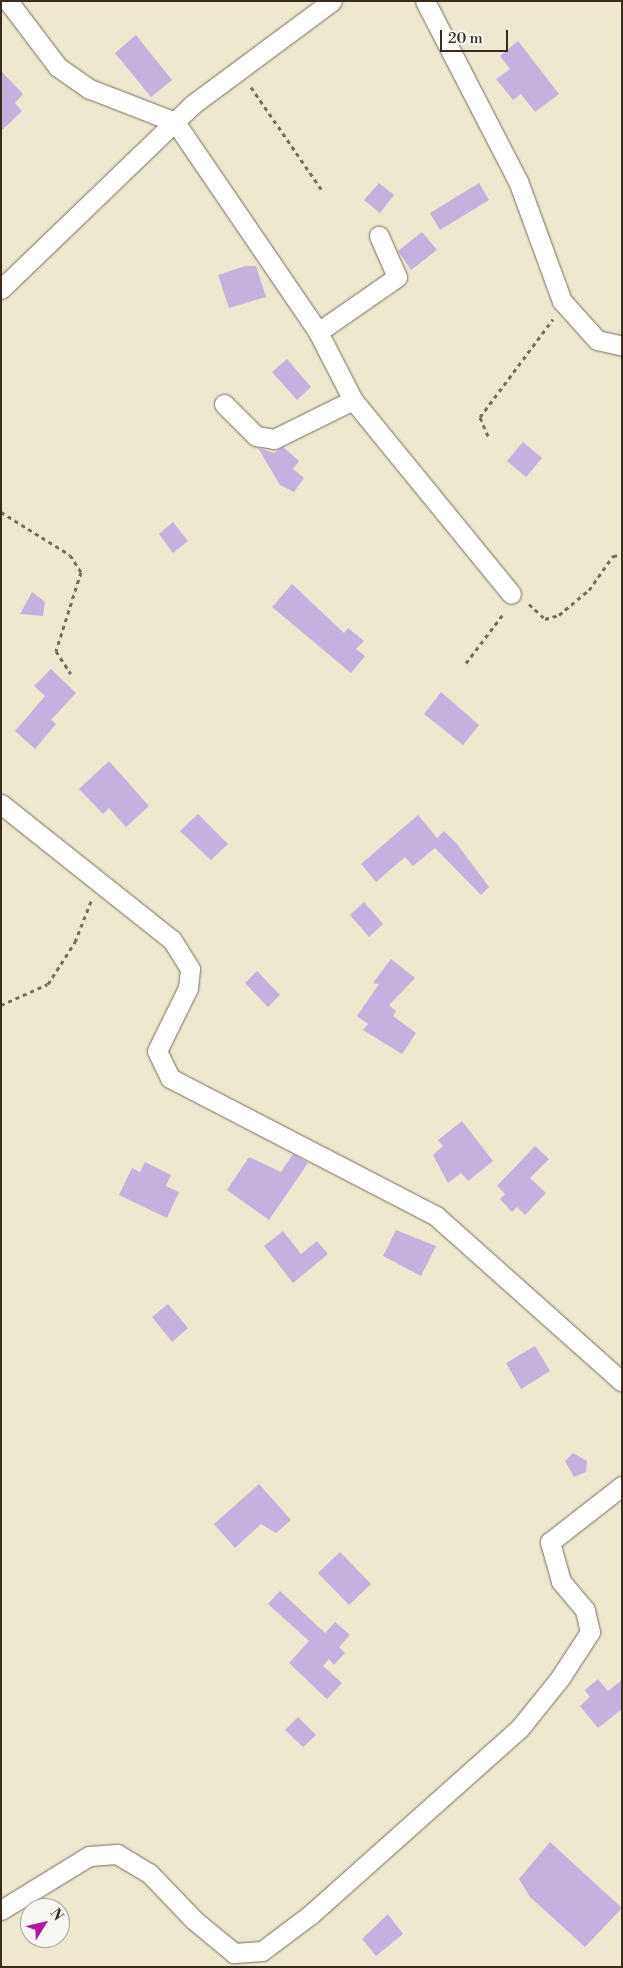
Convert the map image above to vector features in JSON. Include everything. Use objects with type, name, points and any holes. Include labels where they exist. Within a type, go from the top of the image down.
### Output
[{"type":"street","points":[[8,1],[58,67],[90,89],[175,122],[318,332],[354,400],[511,594]]},
{"type":"street","points":[[1,288],[175,122],[237,69],[332,1]]},
{"type":"street","points":[[425,1],[518,181],[562,301],[597,340],[622,346]]},
{"type":"street","points":[[318,332],[397,277],[379,236]]},
{"type":"street","points":[[224,404],[256,436],[274,439],[354,400]]},
{"type":"street","points":[[1,804],[172,940],[190,969],[188,988],[157,1051],[170,1078],[436,1216],[622,1382]]},
{"type":"street","points":[[1,1910],[89,1856],[117,1854],[149,1873],[194,1920],[238,1960],[262,1951],[310,1915],[519,1729],[590,1632],[585,1610],[561,1581],[550,1542],[622,1486]]},
{"type":"path","points":[[237,69],[320,189]]},
{"type":"path","points":[[488,436],[480,417],[542,339],[562,301]]},
{"type":"path","points":[[1,512],[70,555],[81,572],[56,652],[71,674]]},
{"type":"path","points":[[466,663],[492,634],[511,594],[545,619],[559,615],[589,590],[613,556],[622,555]]},
{"type":"path","points":[[1,1005],[48,984],[75,942],[99,882]]},
{"type":"building","points":[[136,35],[172,80],[151,97],[115,53]]},
{"type":"building","points":[[518,41],[559,94],[535,112],[521,94],[513,100],[496,79],[510,69],[500,56]]},
{"type":"building","points":[[1,71],[23,94],[15,103],[22,111],[1,131]]},
{"type":"building","points":[[379,183],[394,195],[380,213],[364,200]]},
{"type":"building","points":[[479,183],[489,200],[440,230],[430,213]]},
{"type":"building","points":[[422,232],[437,250],[411,270],[398,251]]},
{"type":"building","points":[[245,266],[256,266],[266,297],[229,308],[218,275]]},
{"type":"building","points":[[287,359],[311,387],[297,400],[272,372]]},
{"type":"building","points":[[523,442],[542,458],[526,477],[507,461]]},
{"type":"building","points":[[283,447],[299,461],[293,469],[304,478],[294,492],[280,485],[258,448],[274,453]]},
{"type":"building","points":[[173,522],[188,541],[173,553],[159,534]]},
{"type":"building","points":[[292,584],[344,633],[348,628],[364,641],[356,649],[365,656],[351,673],[272,607]]},
{"type":"building","points":[[32,592],[45,602],[43,616],[20,614]]},
{"type":"building","points":[[51,669],[76,693],[51,720],[56,724],[35,749],[15,731],[45,696],[34,686]]},
{"type":"building","points":[[441,692],[479,725],[463,745],[424,714]]},
{"type":"building","points":[[109,761],[149,806],[126,827],[109,808],[103,814],[79,789]]},
{"type":"building","points":[[198,814],[228,844],[211,860],[180,831]]},
{"type":"building","points":[[418,815],[437,838],[444,831],[457,844],[489,887],[481,895],[435,848],[413,866],[405,857],[376,882],[361,864]]},
{"type":"building","points":[[364,902],[383,924],[369,937],[350,915]]},
{"type":"building","points":[[391,959],[415,978],[389,1005],[396,1011],[393,1016],[416,1033],[402,1054],[363,1030],[368,1024],[357,1016],[379,984],[373,983]]},
{"type":"building","points":[[257,971],[280,995],[268,1007],[245,983]]},
{"type":"building","points":[[462,1121],[493,1161],[468,1181],[461,1173],[448,1183],[433,1155],[443,1146],[438,1140]]},
{"type":"building","points":[[535,1146],[549,1159],[530,1178],[546,1193],[525,1215],[517,1207],[512,1212],[500,1199],[505,1194],[497,1186]]},
{"type":"building","points":[[293,1154],[308,1163],[269,1220],[227,1190],[249,1157],[281,1172]]},
{"type":"building","points":[[145,1162],[171,1175],[166,1186],[179,1192],[167,1218],[119,1195],[132,1168],[140,1172]]},
{"type":"building","points":[[396,1230],[436,1246],[421,1276],[383,1256]]},
{"type":"building","points":[[283,1231],[301,1254],[317,1241],[328,1254],[293,1283],[264,1246]]},
{"type":"building","points":[[168,1304],[188,1328],[172,1342],[152,1317]]},
{"type":"building","points":[[535,1346],[550,1371],[521,1389],[506,1363]]},
{"type":"building","points":[[573,1453],[587,1461],[586,1472],[574,1477],[565,1461]]},
{"type":"building","points":[[259,1484],[291,1520],[276,1533],[261,1524],[235,1548],[214,1524]]},
{"type":"building","points":[[340,1552],[371,1584],[349,1605],[318,1573]]},
{"type":"building","points":[[280,1591],[325,1633],[335,1622],[350,1635],[339,1647],[345,1653],[334,1665],[329,1659],[323,1666],[342,1683],[327,1699],[289,1663],[309,1641],[268,1604]]},
{"type":"building","points":[[598,1679],[608,1691],[622,1680],[622,1709],[598,1728],[580,1706],[590,1697],[585,1690]]},
{"type":"building","points":[[298,1717],[316,1735],[303,1747],[285,1730]]},
{"type":"building","points":[[550,1842],[622,1908],[585,1947],[530,1897],[519,1879]]},
{"type":"building","points":[[388,1914],[403,1934],[376,1956],[362,1939]]}]
